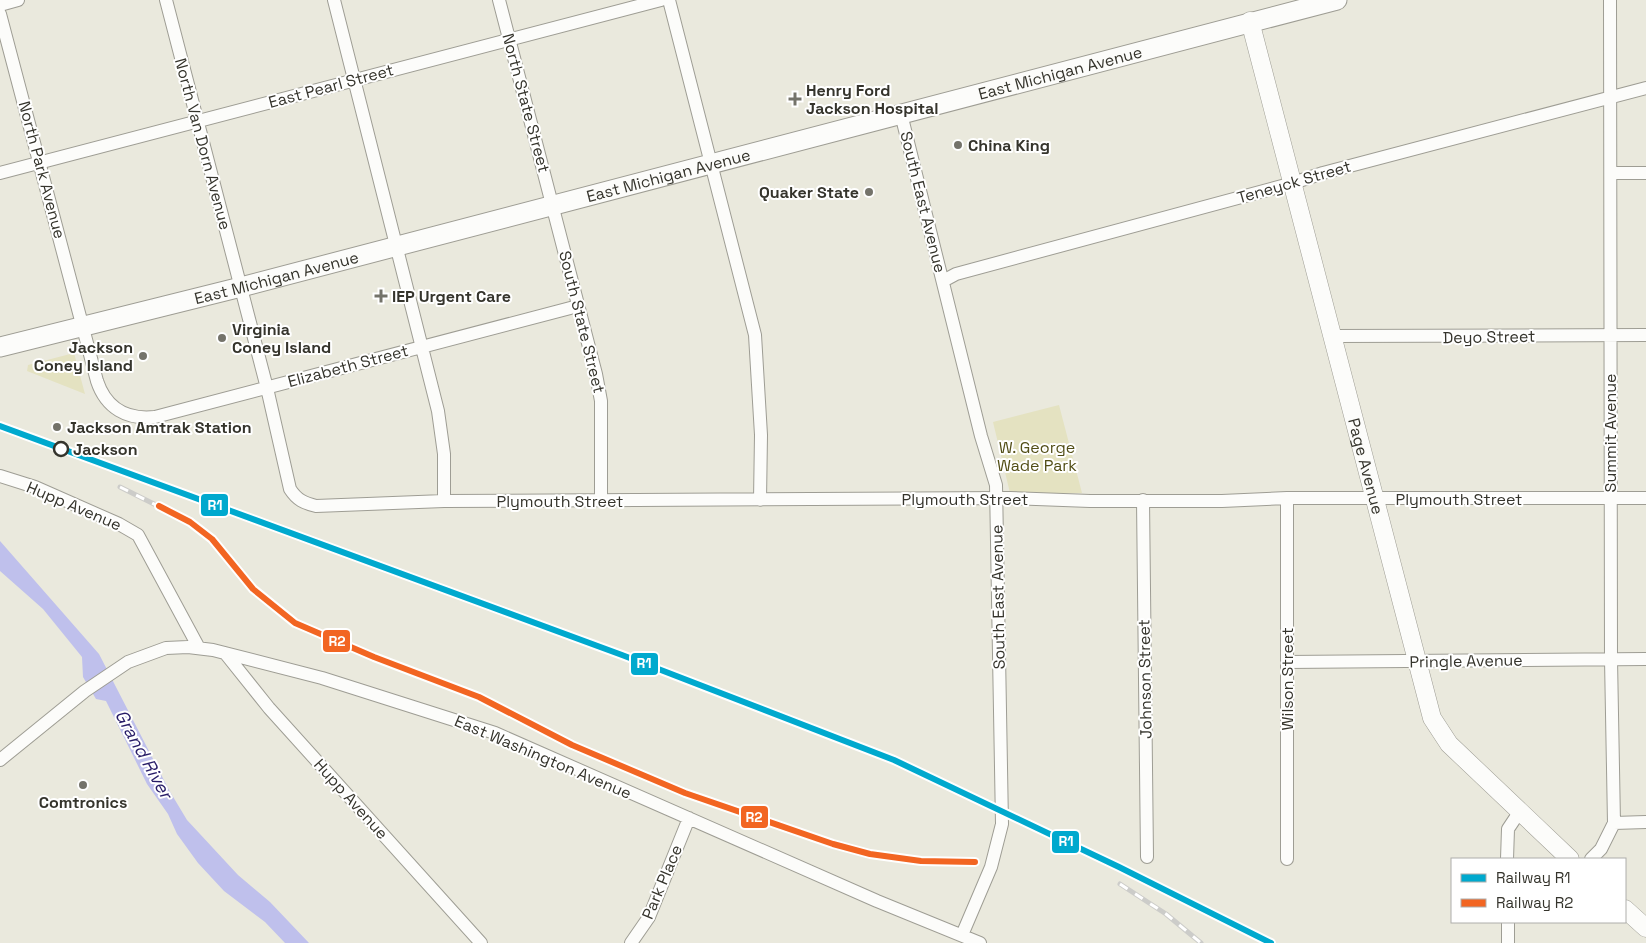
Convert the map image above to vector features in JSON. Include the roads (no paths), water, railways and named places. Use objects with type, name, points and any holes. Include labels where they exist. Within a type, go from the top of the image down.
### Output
[{"type":"main road","name":"East Michigan Avenue","points":[[0,347],[241,287],[1250,21],[1337,0]]},
{"type":"street","points":[[0,5],[18,0]]},
{"type":"street","name":"North Van Dorn Avenue","points":[[166,0],[196,122],[267,388],[290,489]]},
{"type":"street","points":[[334,0],[422,346],[443,442],[444,501]]},
{"type":"street","name":"North State Street","points":[[499,0],[553,205]]},
{"type":"street","name":"East Pearl Street","points":[[0,173],[662,0]]},
{"type":"street","points":[[669,0],[758,350],[761,435],[760,500]]},
{"type":"street","name":"Summit Avenue","points":[[1592,858],[1601,849],[1614,822],[1610,660],[1610,0]]},
{"type":"street","name":"North Park Avenue","points":[[0,14],[100,389],[105,399],[118,410]]},
{"type":"street","name":"Page Avenue","points":[[1250,21],[1432,718],[1442,736],[1569,858]]},
{"type":"street","name":"Teneyck Street","points":[[943,281],[956,274],[1292,183],[1373,159],[1610,99],[1646,88]]},
{"type":"street","name":"South East Avenue","points":[[901,114],[981,436],[996,485],[1002,824],[991,867],[962,935]]},
{"type":"street","points":[[1611,173],[1646,173]]},
{"type":"street","name":"South State Street","points":[[553,205],[596,374],[601,402],[601,501]]},
{"type":"street","name":"Elizabeth Street","points":[[118,410],[137,417],[155,416],[578,306]]},
{"type":"street","name":"Deyo Street","points":[[1332,336],[1646,336]]},
{"type":"street","name":"Hupp Avenue","points":[[0,476],[35,488],[119,524],[138,536],[199,648]]},
{"type":"street","name":"Plymouth Street","points":[[290,489],[296,499],[316,506],[444,501],[996,499],[1222,501],[1287,498],[1646,498]]},
{"type":"street","name":"Wilson Street","points":[[1286,859],[1287,498]]},
{"type":"street","name":"Johnson Street","points":[[1143,500],[1147,857]]},
{"type":"street","name":"East Washington Avenue","points":[[0,760],[85,691],[138,657],[158,650],[199,648],[322,678],[470,724],[877,901],[980,943]]},
{"type":"street","name":"Hupp Avenue","points":[[225,653],[269,708],[481,943]]},
{"type":"street","name":"Pringle Avenue","points":[[1287,662],[1646,659]]},
{"type":"street","points":[[1507,858],[1508,829],[1520,811]]},
{"type":"street","name":"Park Place","points":[[631,943],[649,917],[689,818]]},
{"type":"street","points":[[1614,822],[1646,822]]},
{"type":"street","points":[[1626,910],[1646,928]]},
{"type":"street","points":[[1508,923],[1508,943]]},
{"type":"water","name":"Grand River","points":[[0,541],[99,654],[169,790],[187,820],[238,875],[270,902],[309,943],[285,943],[265,922],[224,891],[198,863],[177,834],[168,814],[147,784],[106,701],[96,699],[83,677],[82,657],[43,609],[0,571]]},
{"type":"railway","points":[[120,487],[190,522],[212,539],[265,600],[295,623],[318,634],[479,697],[550,735],[685,793],[833,844],[870,854],[921,861],[975,862]]},
{"type":"railway","points":[[1120,884],[1166,914],[1201,943]]},
{"type":"rail line","name":"R1","points":[[0,426],[622,655],[894,760],[1119,867],[1271,943]]},
{"type":"rail line","name":"R2","points":[[159,506],[190,522],[212,539],[253,589],[295,623],[374,657],[479,697],[572,745],[685,793],[833,844],[870,854],[921,861],[975,862]]},
{"type":"place","name":"Henry Ford Jackson Hospital","points":[[795,99]]},
{"type":"place","name":"China King","points":[[958,145]]},
{"type":"place","name":"Quaker State","points":[[869,192]]},
{"type":"place","name":"IEP Urgent Care","points":[[381,296]]},
{"type":"place","name":"Virginia Coney Island","points":[[222,338]]},
{"type":"place","name":"Jackson Coney Island","points":[[143,356]]},
{"type":"place","name":"Jackson Amtrak Station","points":[[57,427]]},
{"type":"place","name":"Jackson","points":[[61,449]]},
{"type":"place","name":"Comtronics","points":[[83,785]]},
{"type":"park label","name":"W. George Wade Park","points":[[1037,456]]}]
